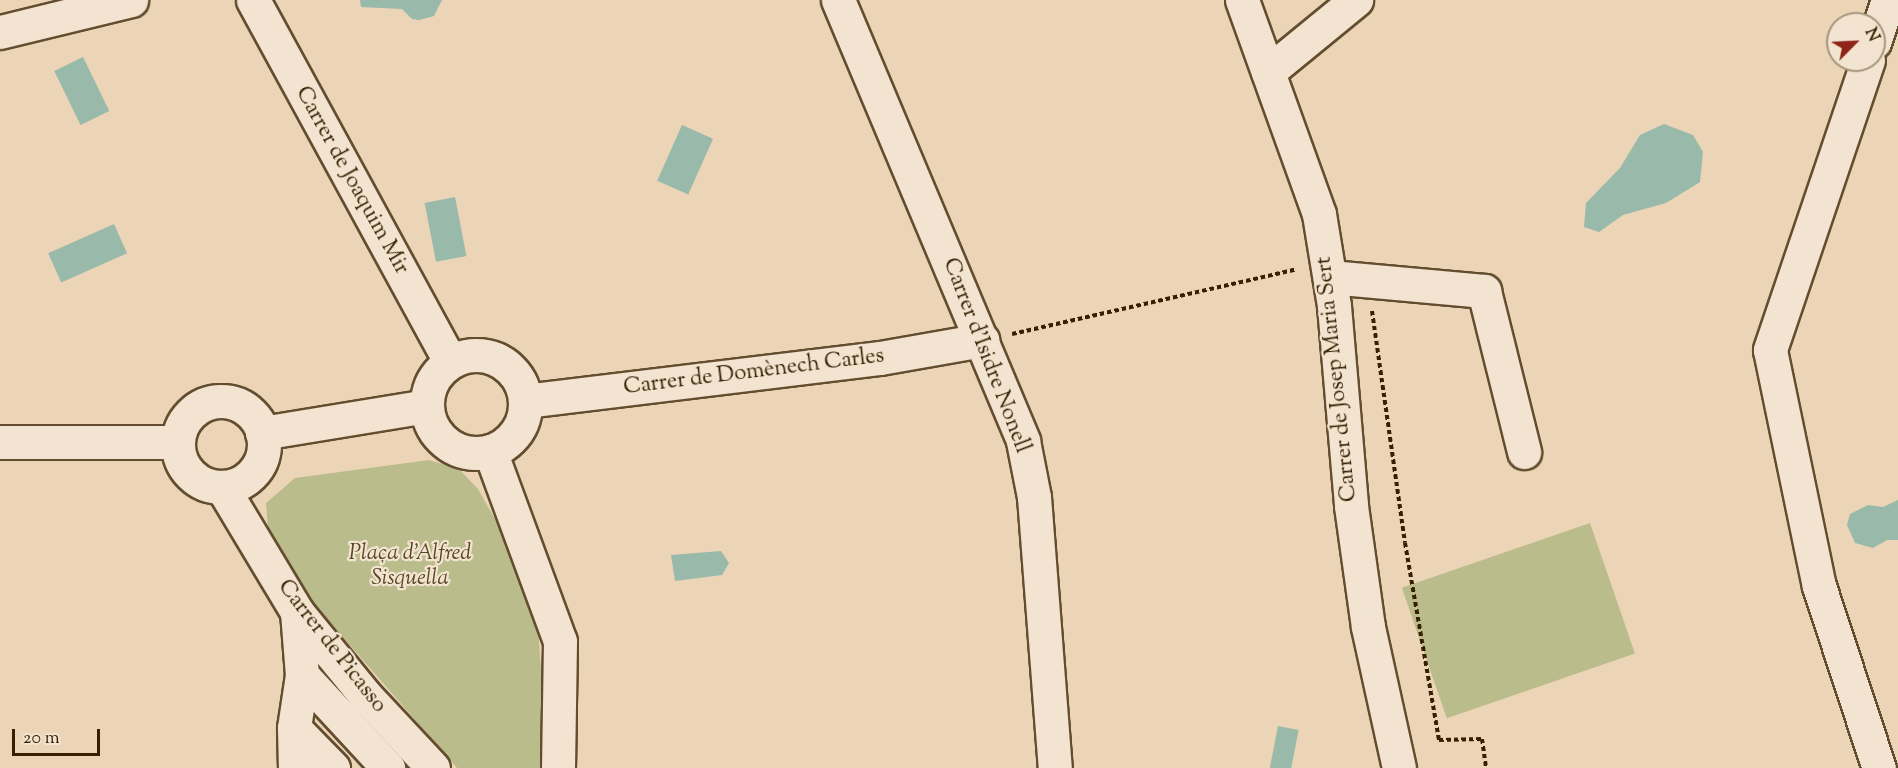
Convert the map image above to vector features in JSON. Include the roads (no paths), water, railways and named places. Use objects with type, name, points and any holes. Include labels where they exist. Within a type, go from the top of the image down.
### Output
[{"type":"street","points":[[0,32],[131,0]]},
{"type":"street","name":"Carrer de Joaquim Mir","points":[[253,0],[450,362]]},
{"type":"street","name":"Carrer d'Isidre Nonell","points":[[838,0],[1023,441],[1034,497],[1055,768]]},
{"type":"street","name":"Carrer de Josep Maria Sert","points":[[1242,0],[1319,214],[1330,282],[1351,506],[1367,616],[1399,768]]},
{"type":"street","points":[[1268,72],[1356,0]]},
{"type":"street","points":[[1864,72],[1770,350],[1819,586],[1879,768]]},
{"type":"street","points":[[1330,282],[1484,291],[1524,452]]},
{"type":"street","name":"Carrer de Domènech Carles","points":[[525,401],[880,358],[982,340]]},
{"type":"street","points":[[483,355],[498,360],[512,370],[525,401],[516,432],[505,444],[490,451],[460,451],[447,444],[437,434],[427,406],[432,381],[450,362],[483,355]]},
{"type":"street","points":[[210,402],[236,404],[248,410],[262,433],[261,458],[255,470],[240,482],[222,486],[208,485],[185,468],[178,441],[187,416],[210,402]]},
{"type":"street","points":[[262,433],[427,406]]},
{"type":"street","points":[[0,442],[178,441]]},
{"type":"street","points":[[490,451],[560,641],[558,768]]},
{"type":"street","name":"Carrer de Picasso","points":[[222,486],[297,612],[364,694],[433,768]]},
{"type":"street","points":[[295,768],[294,728],[302,675],[297,612]]},
{"type":"street","points":[[302,675],[388,768]]},
{"type":"street","points":[[294,728],[333,768]]},
{"type":"park label","name":"Plaça d'Alfred Sisquella","points":[[410,566]]}]
